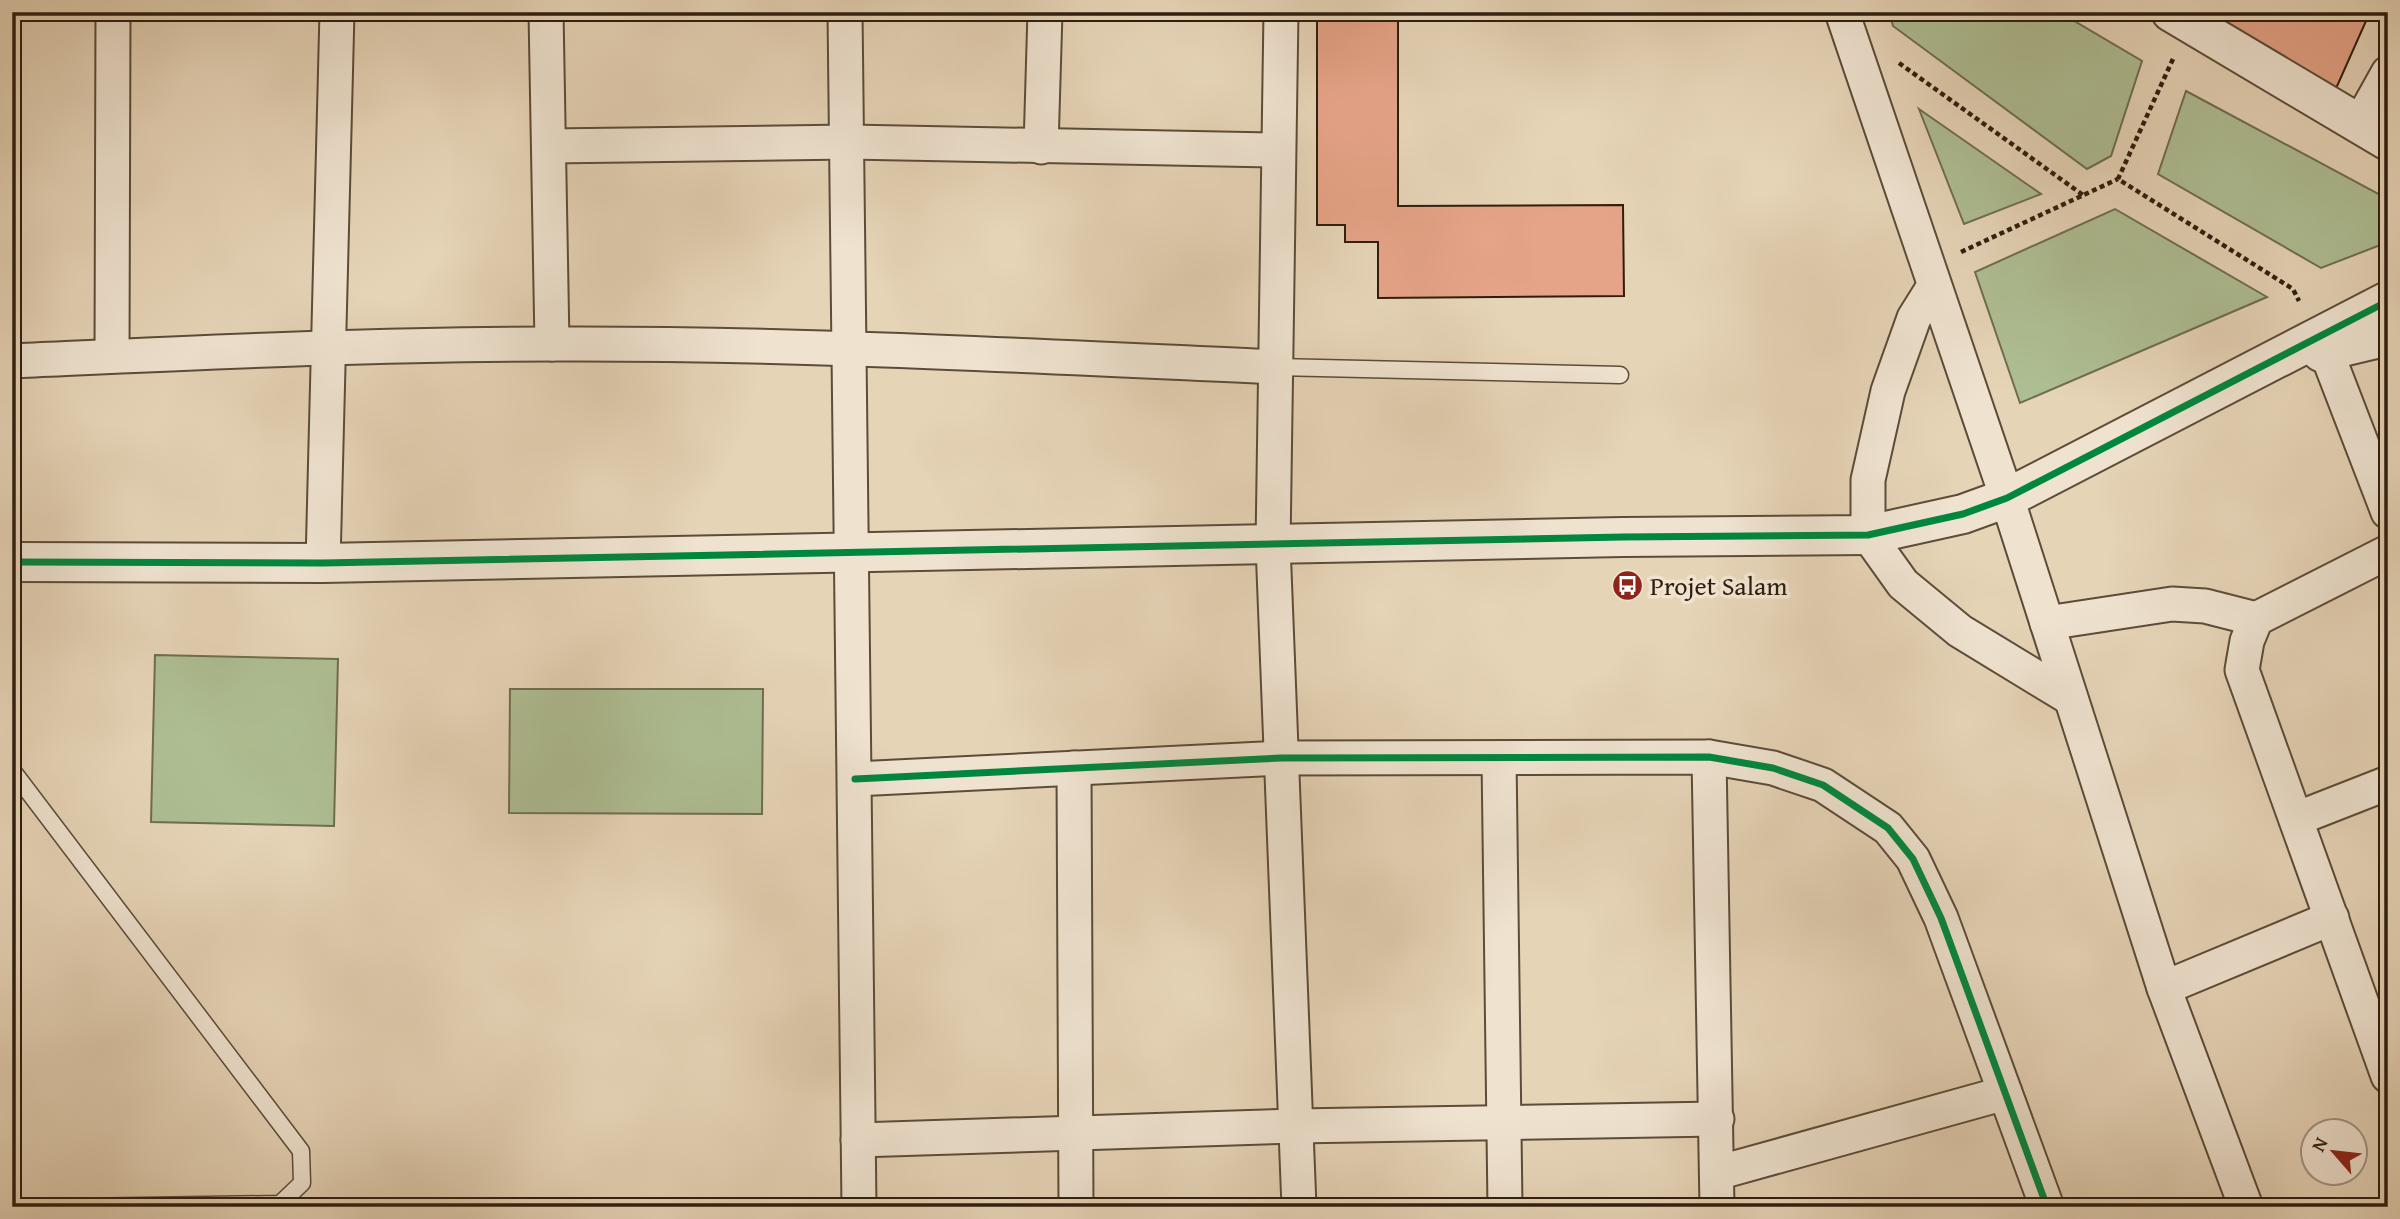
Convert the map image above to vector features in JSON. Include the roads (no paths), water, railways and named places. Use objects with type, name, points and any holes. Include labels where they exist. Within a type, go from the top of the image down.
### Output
[{"type":"street","points":[[112,356],[113,12]]},
{"type":"street","points":[[323,563],[337,12]]},
{"type":"street","points":[[546,12],[552,344]]},
{"type":"street","points":[[845,12],[854,551],[859,1207]]},
{"type":"street","points":[[1041,147],[1045,12]]},
{"type":"street","points":[[1281,12],[1273,545],[1300,1207]]},
{"type":"street","points":[[2180,18],[2373,133],[2388,74]]},
{"type":"street","points":[[1844,19],[2007,498],[2164,988],[2246,1207]]},
{"type":"street","points":[[549,146],[849,142],[1278,150]]},
{"type":"street","points":[[1931,277],[1888,391],[1868,480],[1868,535],[1903,584],[1960,631],[2070,698]]},
{"type":"street","points":[[12,562],[323,563],[1622,537],[1868,535],[1963,514],[2007,498],[2268,365],[2323,344],[2388,301]]},
{"type":"street","points":[[2323,344],[2388,336]]},
{"type":"street","points":[[12,361],[329,348],[552,344],[851,348],[1276,367]]},
{"type":"street","points":[[2323,344],[2388,512]]},
{"type":"street","points":[[2047,623],[2172,604],[2205,606],[2256,619],[2388,552]]},
{"type":"street","points":[[2256,619],[2247,642],[2242,670],[2332,918],[2378,1014],[2388,1076]]},
{"type":"street","points":[[855,779],[1281,758],[1709,757],[1773,768],[1823,785],[1888,828],[1913,859],[1941,918],[2047,1207]]},
{"type":"street","points":[[1709,757],[1717,1207]]},
{"type":"street","points":[[1499,758],[1506,1207]]},
{"type":"street","points":[[1074,768],[1076,1207]]},
{"type":"street","points":[[2296,819],[2388,783]]},
{"type":"street","points":[[2164,988],[2332,918]]},
{"type":"street","points":[[1717,1173],[2005,1093]]},
{"type":"street","points":[[858,1140],[1295,1126],[1717,1119]]},
{"type":"lane","points":[[1276,367],[1620,374]]},
{"type":"lane","points":[[12,770],[301,1151],[302,1182],[280,1204],[73,1207]]},
{"type":"place","name":"Projet Salam","points":[[1627,585]]}]
